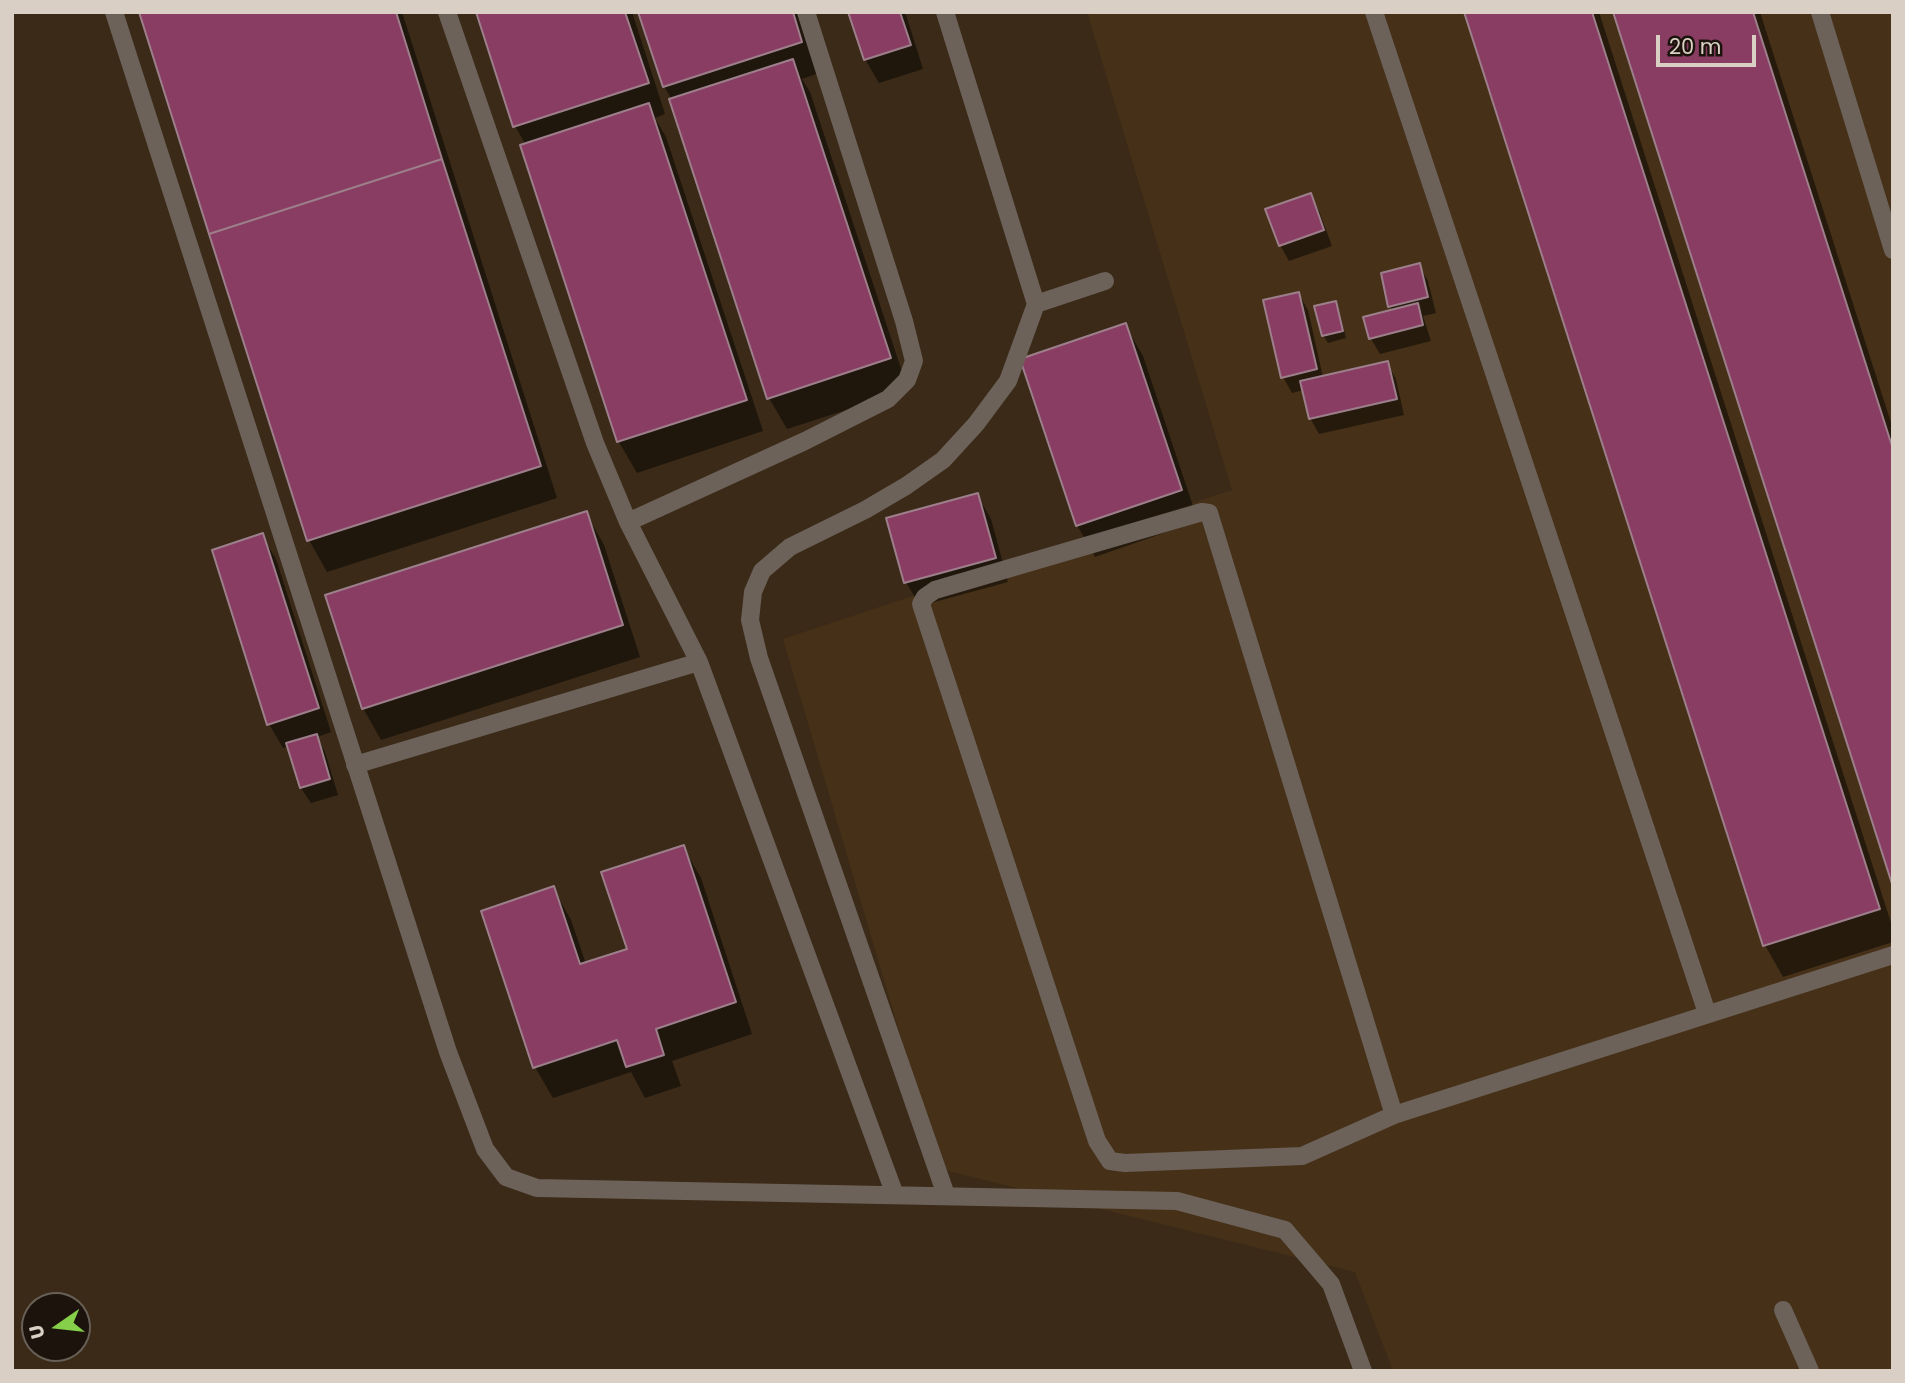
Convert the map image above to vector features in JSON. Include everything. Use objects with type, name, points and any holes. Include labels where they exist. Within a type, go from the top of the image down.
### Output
[{"type":"lane","points":[[114,12],[448,1052],[485,1149],[506,1177],[537,1188],[1177,1201],[1285,1230],[1331,1284],[1363,1371]]},
{"type":"lane","points":[[447,12],[595,443],[628,522],[699,662],[895,1195]]},
{"type":"lane","points":[[628,522],[806,441],[888,399],[907,380],[914,361],[904,321],[806,12]]},
{"type":"lane","points":[[945,12],[1036,304],[1008,381],[976,425],[943,460],[906,486],[865,510],[790,547],[762,571],[753,592],[750,620],[759,658],[946,1195]]},
{"type":"lane","points":[[1374,12],[1707,1013]]},
{"type":"lane","points":[[1820,12],[1893,250]]},
{"type":"lane","points":[[1036,304],[1105,281]]},
{"type":"lane","points":[[1394,1115],[1209,513],[1202,512],[935,590],[925,597],[921,604],[1092,1128],[1110,1161],[1125,1163],[1302,1156],[1394,1115],[1893,955]]},
{"type":"lane","points":[[355,765],[699,662]]},
{"type":"lane","points":[[1783,1310],[1810,1371]]},
{"type":"shaded area","points":[[1087,12],[1893,12],[1893,1371],[1393,1371],[1355,1272],[940,1169],[783,639],[1232,490]]},
{"type":"building","points":[[139,12],[396,12],[442,159],[209,234]]},
{"type":"building","points":[[476,12],[625,12],[649,83],[513,127]]},
{"type":"building","points":[[638,12],[793,12],[802,42],[663,87]]},
{"type":"building","points":[[848,12],[900,12],[911,45],[864,60]]},
{"type":"building","points":[[1464,12],[1592,12],[1880,909],[1763,946]]},
{"type":"building","points":[[1613,12],[1753,12],[1893,449],[1893,887]]},
{"type":"building","points":[[793,59],[891,358],[767,399],[669,99]]},
{"type":"building","points":[[649,103],[747,400],[617,442],[520,145]]},
{"type":"building","points":[[442,159],[541,466],[307,541],[209,234]]},
{"type":"building","points":[[1311,193],[1324,230],[1279,246],[1265,209]]},
{"type":"building","points":[[1420,263],[1428,297],[1388,307],[1381,273]]},
{"type":"building","points":[[1299,292],[1317,369],[1281,378],[1263,300]]},
{"type":"building","points":[[1336,301],[1343,331],[1322,336],[1314,306]]},
{"type":"building","points":[[1418,303],[1423,325],[1369,339],[1363,317]]},
{"type":"building","points":[[1126,323],[1182,490],[1076,526],[1020,359]]},
{"type":"building","points":[[1388,361],[1397,399],[1309,419],[1300,381]]},
{"type":"building","points":[[978,493],[996,558],[904,583],[886,518]]},
{"type":"building","points":[[587,511],[623,625],[362,709],[325,595]]},
{"type":"building","points":[[263,533],[319,708],[267,725],[212,550]]},
{"type":"building","points":[[317,734],[330,779],[300,788],[286,743]]},
{"type":"building","points":[[684,845],[736,1002],[656,1029],[664,1055],[626,1067],[617,1040],[533,1068],[481,911],[554,886],[580,964],[627,949],[601,872]]}]
